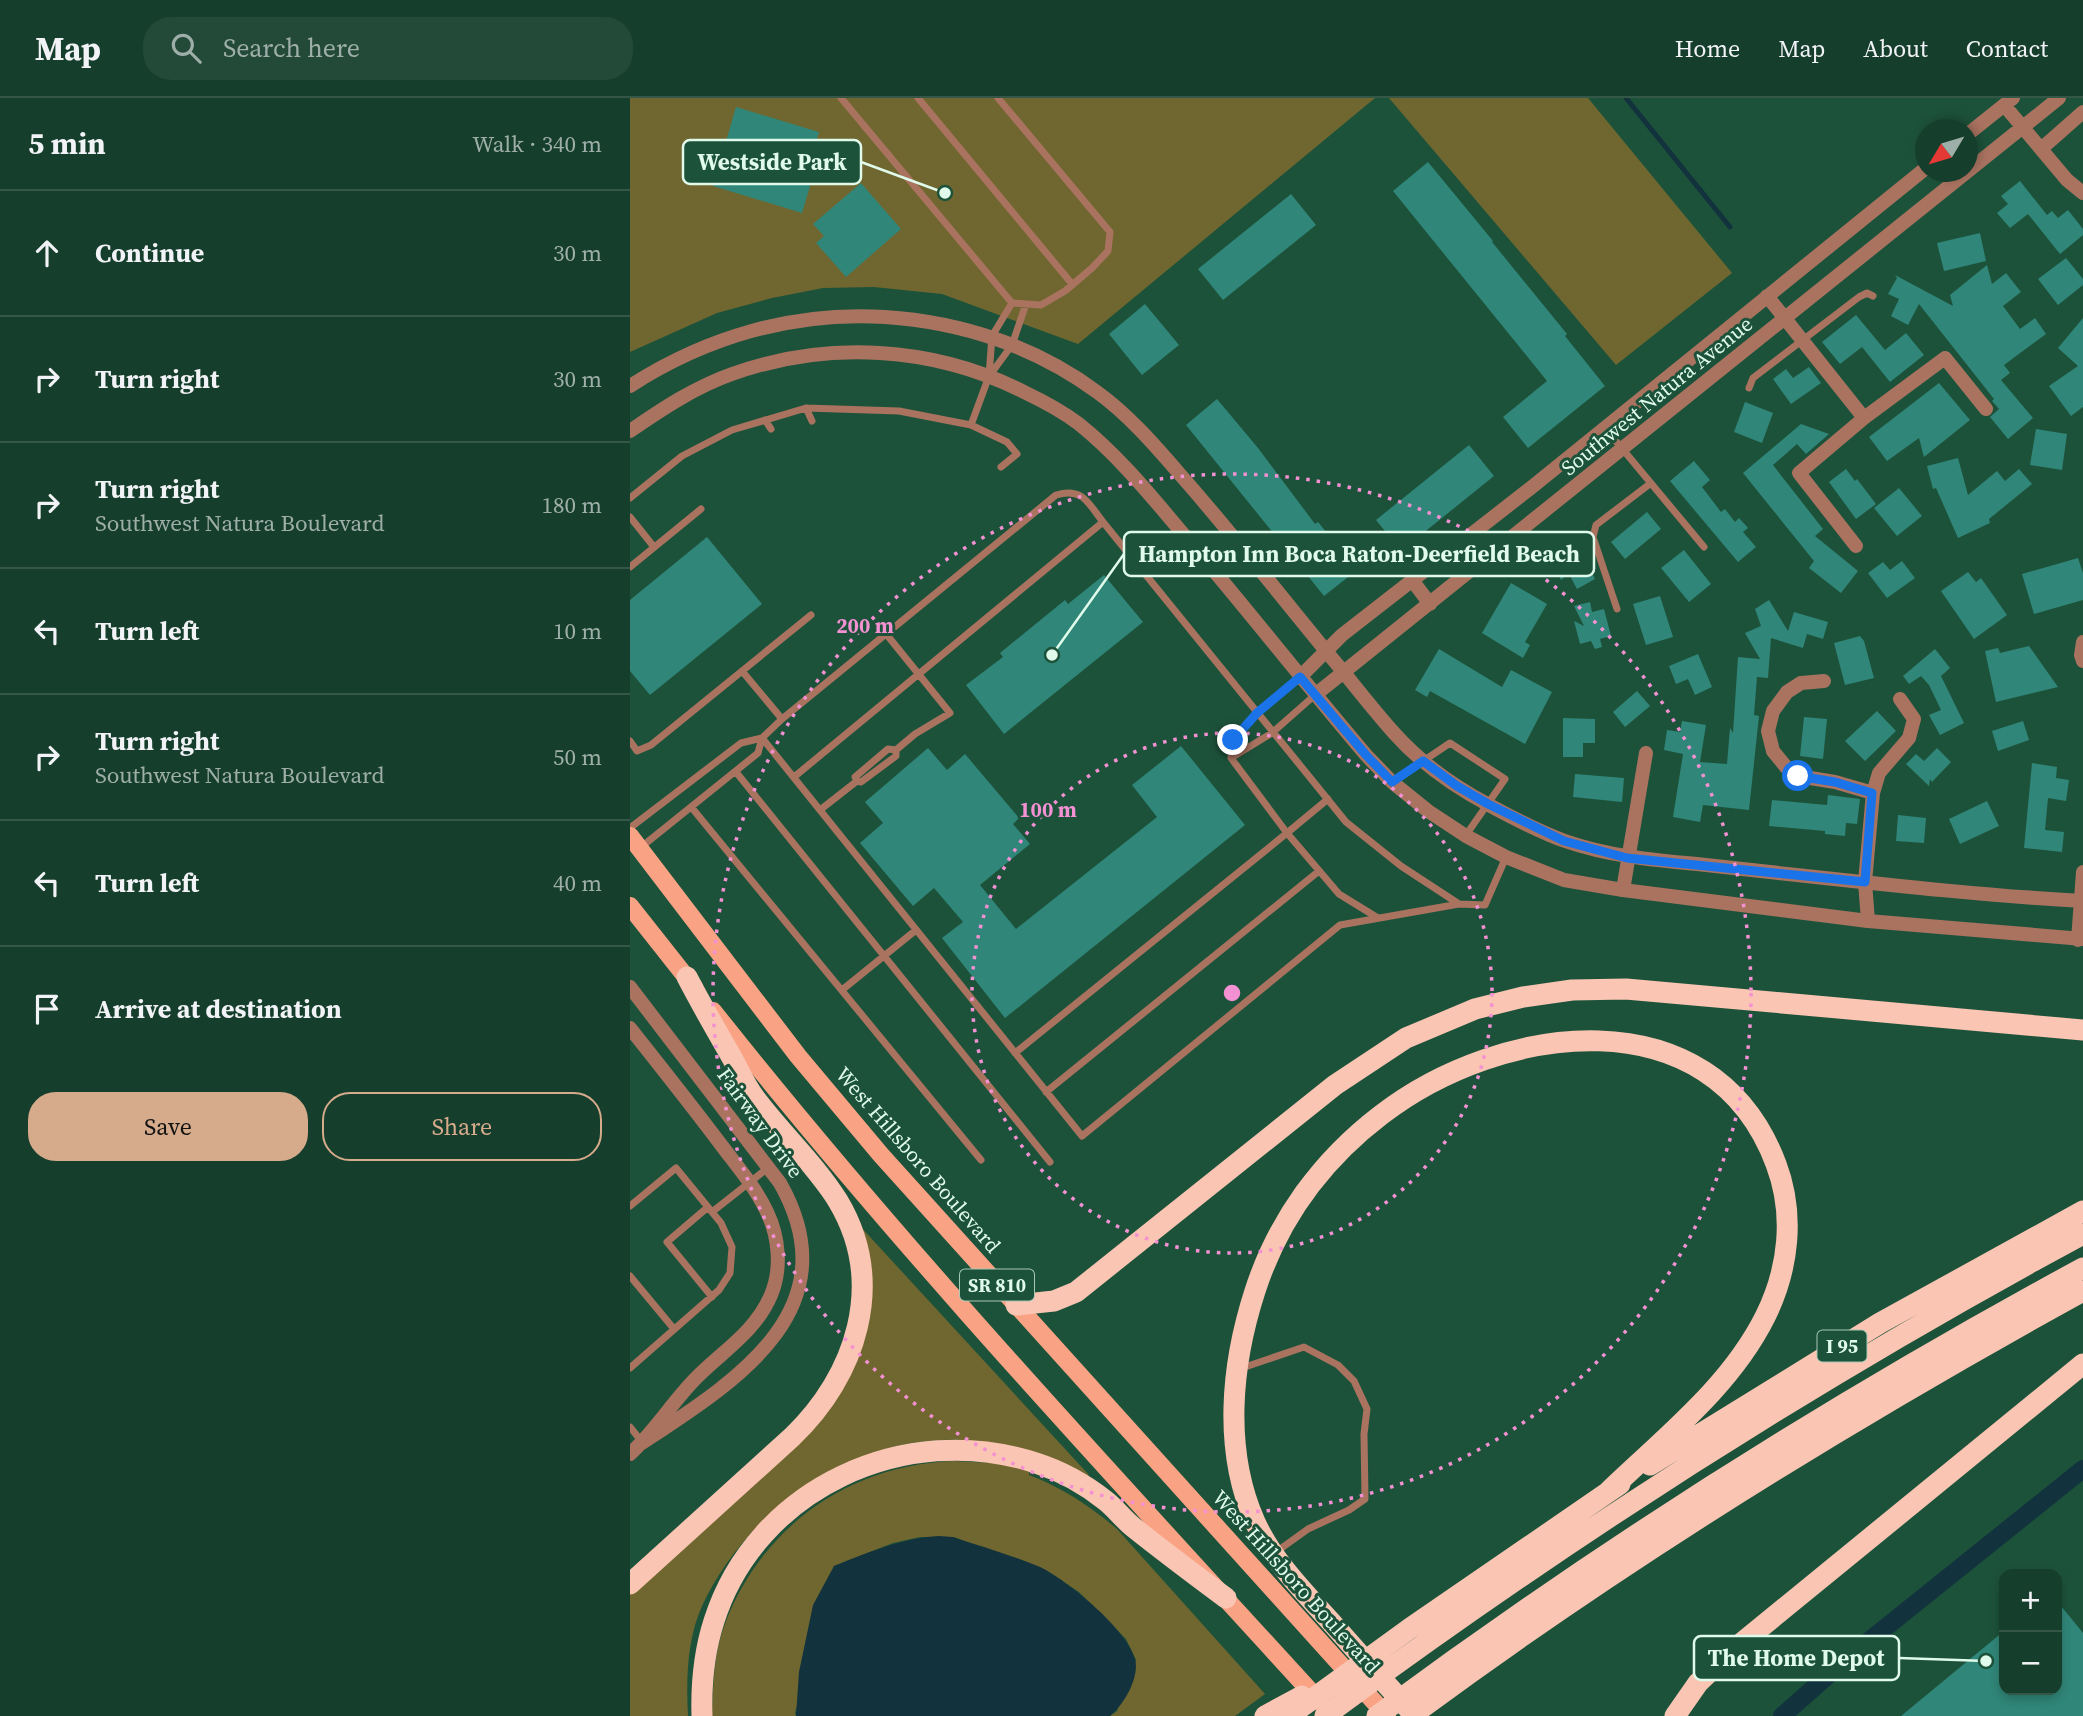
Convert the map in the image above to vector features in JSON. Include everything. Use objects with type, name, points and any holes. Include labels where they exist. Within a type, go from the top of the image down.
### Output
[{"type":"highway","points":[[630,1584],[817,1412],[845,1368],[861,1311],[861,1272],[844,1211],[819,1175],[753,1096],[687,977]]},
{"type":"highway","points":[[1016,1305],[1054,1301],[1076,1292],[1360,1066],[1429,1027],[1499,1003],[1559,991],[1626,989],[2083,1030]]},
{"type":"highway","points":[[1608,1492],[1730,1371],[1754,1336],[1772,1302],[1786,1249],[1787,1212],[1781,1178],[1769,1146],[1738,1100],[1714,1078],[1685,1060],[1651,1046],[1630,1042],[1584,1040],[1514,1051],[1444,1076],[1381,1115],[1334,1157],[1307,1189],[1283,1227],[1260,1274],[1237,1370],[1235,1432],[1240,1476],[1256,1524],[1273,1554],[1294,1582],[1413,1716],[1449,1675],[1619,1546],[1771,1448],[1930,1353],[2083,1268]]},
{"type":"highway","name":"I 95","points":[[1289,1716],[1356,1666],[1415,1636],[1608,1492],[1750,1401],[1880,1324],[2083,1211]]},
{"type":"highway","points":[[1325,1716],[1415,1636],[1784,1405],[1948,1308],[2083,1234]]},
{"type":"highway","points":[[1377,1716],[1596,1586],[1788,1462],[1919,1383],[2083,1291]]},
{"type":"highway","points":[[1675,1716],[1698,1683],[1719,1661],[2083,1364]]},
{"type":"highway","points":[[702,1716],[702,1679],[713,1622],[730,1584],[753,1549],[790,1509],[820,1487],[854,1469],[908,1453],[973,1450],[1015,1457],[1053,1469],[1105,1500],[1129,1524],[1226,1598]]},
{"type":"highway","points":[[1265,1716],[1356,1666]]},
{"type":"main road","name":"West Hillsboro Boulevard","points":[[635,842],[839,1105],[1387,1716]]},
{"type":"main road","name":"SR 810","points":[[630,906],[806,1127],[897,1234],[1332,1716]]},
{"type":"street","name":"Southwest Natura Avenue","points":[[1315,695],[2059,98]]},
{"type":"street","points":[[1978,126],[2008,102],[2041,149],[2067,180],[2083,193]]},
{"type":"street","points":[[2041,149],[2083,113]]},
{"type":"street","name":"Southwest Natura Avenue","points":[[1300,677],[1342,635],[1605,428],[1915,177]]},
{"type":"street","points":[[1767,296],[1864,418]]},
{"type":"street","points":[[630,386],[679,358],[718,340],[810,319],[862,316],[906,318],[966,328],[992,336],[1084,383],[1118,408],[1236,538],[1397,737],[1423,761],[1488,804],[1564,841],[1627,858],[2082,901]]},
{"type":"street","points":[[630,431],[679,400],[731,374],[786,360],[826,353],[902,354],[955,364],[989,376],[1049,404],[1077,422],[1117,457],[1225,583],[1315,695],[1392,782],[1428,811],[1466,836],[1506,857],[1564,880],[1623,890],[1868,921],[2080,939],[2083,872]]},
{"type":"street","points":[[1856,546],[1799,473],[1864,418],[1945,358],[1986,410]]},
{"type":"street","points":[[1412,580],[1430,604]]},
{"type":"street","points":[[2083,642],[2083,662]]},
{"type":"street","points":[[1824,681],[1801,683],[1794,687],[1773,711],[1768,731],[1773,751],[1786,767],[1798,776],[1835,782],[1872,793]]},
{"type":"street","points":[[1868,921],[1865,882],[1872,793],[1879,773],[1909,738],[1914,719],[1900,699]]},
{"type":"street","points":[[1623,890],[1646,753]]},
{"type":"street","name":"Fairway Drive","points":[[630,987],[770,1167],[791,1203],[800,1228],[804,1256],[801,1282],[793,1306],[779,1331],[760,1354],[710,1398],[642,1443]]},
{"type":"street","name":"Fairway Drive","points":[[630,1028],[749,1183],[767,1212],[776,1239],[776,1279],[771,1296],[759,1317],[695,1378],[630,1454]]},
{"type":"lane","points":[[841,98],[1012,303],[1041,305],[1072,285],[1108,251],[1110,232],[998,98]]},
{"type":"lane","points":[[918,98],[1072,285]]},
{"type":"lane","points":[[1749,387],[1753,378],[1859,297],[1867,293],[1873,296]]},
{"type":"lane","points":[[971,425],[989,376],[992,336],[1012,303]]},
{"type":"lane","points":[[989,376],[1012,345],[1026,304]]},
{"type":"lane","points":[[630,498],[682,456],[710,441],[732,430],[806,408],[899,411],[971,425],[1007,442],[1017,454],[1001,467]]},
{"type":"lane","points":[[806,408],[812,421]]},
{"type":"lane","points":[[873,410],[874,419]]},
{"type":"lane","points":[[765,420],[771,429]]},
{"type":"lane","points":[[1605,428],[1704,547]]},
{"type":"lane","points":[[710,441],[715,450]]},
{"type":"lane","points":[[1617,609],[1593,537],[1596,525],[1651,483]]},
{"type":"lane","points":[[630,828],[741,743],[762,738],[1056,495],[1067,491],[1083,495],[1346,822],[1429,886],[1459,904]]},
{"type":"lane","points":[[630,567],[701,509]]},
{"type":"lane","points":[[630,517],[654,547]]},
{"type":"lane","points":[[794,777],[1103,522]]},
{"type":"lane","points":[[630,741],[637,751],[650,745],[811,615]]},
{"type":"lane","points":[[820,810],[857,781],[855,777],[888,749],[896,750],[915,734],[950,713],[887,635]]},
{"type":"lane","points":[[741,671],[782,719]]},
{"type":"lane","points":[[1300,677],[1257,713],[1233,740],[1231,758],[1287,833],[1339,894],[1379,918]]},
{"type":"lane","points":[[1231,758],[1272,733],[1315,695]]},
{"type":"lane","points":[[762,738],[1082,1136],[1340,925],[1459,904],[1485,905],[1506,857]]},
{"type":"lane","points":[[635,842],[692,808],[737,772],[758,753],[762,738]]},
{"type":"lane","points":[[1392,782],[1450,743],[1505,779],[1466,836]]},
{"type":"lane","points":[[737,772],[1050,1162]]},
{"type":"lane","points":[[1015,1053],[1328,799]]},
{"type":"lane","points":[[692,808],[981,1160]]},
{"type":"lane","points":[[1046,1092],[1320,871]]},
{"type":"lane","points":[[842,990],[916,930]]},
{"type":"lane","points":[[712,1297],[667,1242],[770,1167]]},
{"type":"lane","points":[[630,1206],[676,1168],[721,1223],[732,1247],[730,1273],[719,1290],[630,1368]]},
{"type":"lane","points":[[630,1276],[674,1329]]},
{"type":"lane","points":[[1237,1370],[1304,1347],[1338,1365],[1354,1381],[1367,1409],[1364,1434],[1365,1499],[1349,1510],[1308,1529],[1273,1554]]},
{"type":"lane","points":[[630,1427],[642,1443]]},
{"type":"shaded area","points":[[630,98],[1375,98],[1078,344],[942,294],[874,287],[823,288],[772,298],[717,313],[630,352]]},
{"type":"shaded area","points":[[1389,98],[1588,98],[1732,273],[1616,365]]},
{"type":"shaded area","points":[[859,1225],[1089,1475],[1084,1479],[1009,1449],[963,1440],[922,1441],[883,1450],[844,1464],[808,1484],[776,1509],[746,1538],[722,1571],[702,1606],[693,1632],[688,1674],[688,1716],[630,1716],[630,1595],[685,1543],[852,1371]]},
{"type":"shaded area","points":[[953,1461],[992,1463],[1030,1470],[1029,1475],[1076,1498],[1097,1513],[1117,1529],[1265,1694],[1235,1716],[1110,1716],[1117,1711],[1136,1660],[1126,1639],[1079,1592],[1041,1568],[953,1537],[920,1537],[893,1543],[834,1566],[796,1716],[712,1716],[717,1656],[726,1621],[742,1587],[763,1556],[787,1529],[815,1506],[846,1488],[879,1474],[915,1465]]},
{"type":"water","points":[[939,1536],[953,1537],[1040,1567],[1080,1594],[1109,1620],[1130,1647],[1136,1666],[1130,1690],[1110,1716],[796,1716],[799,1672],[813,1605],[834,1566],[899,1543]]},
{"type":"building","points":[[736,107],[819,132],[804,181],[811,183],[802,213],[713,186]]},
{"type":"building","points":[[1428,162],[1567,334],[1565,336],[1605,386],[1528,448],[1503,417],[1547,381],[1393,191]]},
{"type":"building","points":[[2020,181],[2047,215],[2052,211],[2058,218],[2068,210],[2083,229],[2083,235],[2060,254],[2028,214],[2010,228],[1997,213],[2008,204],[2001,196]]},
{"type":"building","points":[[861,183],[901,229],[846,277],[816,243],[824,236],[813,224]]},
{"type":"building","points":[[1291,194],[1316,225],[1223,300],[1198,269]]},
{"type":"building","points":[[1980,233],[1986,261],[1944,271],[1937,243]]},
{"type":"building","points":[[2066,258],[2083,279],[2083,285],[2058,305],[2038,279]]},
{"type":"building","points":[[1987,265],[1992,284],[2006,273],[2021,292],[2003,306],[2020,329],[2035,318],[2046,334],[2004,365],[2010,373],[2001,380],[2033,418],[2008,439],[1990,417],[1999,409],[1992,401],[1994,399],[1919,304],[1908,325],[1891,316],[1899,299],[1888,294],[1897,278],[1895,275],[1953,306],[1950,295]]},
{"type":"building","points":[[1145,304],[1179,345],[1142,375],[1109,334]]},
{"type":"building","points":[[1856,315],[1885,350],[1906,333],[1924,355],[1890,382],[1862,347],[1840,364],[1822,342]]},
{"type":"building","points":[[2083,318],[2083,407],[2071,416],[2049,386],[2078,366],[2058,348]]},
{"type":"building","points":[[1809,367],[1821,383],[1791,404],[1773,379],[1786,369],[1793,378]]},
{"type":"building","points":[[1939,383],[1970,420],[1924,457],[1919,438],[1887,461],[1869,437]]},
{"type":"building","points":[[1217,399],[1315,524],[1318,522],[1357,570],[1324,596],[1186,425]]},
{"type":"building","points":[[1745,402],[1773,413],[1762,443],[1734,432]]},
{"type":"building","points":[[1801,424],[1829,434],[1806,454],[1797,444],[1773,465],[1823,529],[1815,536],[1858,571],[1841,593],[1809,568],[1814,561],[1743,473]]},
{"type":"building","points":[[2036,429],[2067,434],[2062,470],[2030,465]]},
{"type":"building","points":[[1469,445],[1494,476],[1401,551],[1376,520]]},
{"type":"building","points":[[1958,458],[1968,495],[1997,471],[2005,481],[2019,469],[2032,484],[1989,519],[1990,523],[1958,538],[1936,488],[1933,489],[1927,466]]},
{"type":"building","points":[[1694,461],[1710,480],[1702,487],[1721,512],[1725,509],[1735,522],[1739,518],[1748,528],[1743,532],[1756,547],[1738,562],[1670,481]]},
{"type":"building","points":[[1846,469],[1876,504],[1856,519],[1829,482]]},
{"type":"building","points":[[1899,488],[1922,516],[1897,536],[1874,508]]},
{"type":"building","points":[[1647,512],[1661,529],[1625,559],[1611,542]]},
{"type":"building","points":[[707,537],[762,604],[650,695],[630,671],[630,600]]},
{"type":"building","points":[[1578,544],[1595,579],[1577,589],[1569,574],[1561,580],[1550,558]]},
{"type":"building","points":[[1684,550],[1711,584],[1689,602],[1661,568]]},
{"type":"building","points":[[2078,558],[2083,573],[2083,600],[2034,614],[2022,574]]},
{"type":"building","points":[[1902,561],[1915,578],[1887,598],[1868,573],[1883,562],[1890,570]]},
{"type":"building","points":[[1968,572],[1976,582],[1981,578],[2007,615],[1974,639],[1941,591]]},
{"type":"building","points":[[1104,575],[1143,622],[1004,734],[966,685],[1003,657],[1000,653],[1065,600],[1068,604]]},
{"type":"building","points":[[1511,583],[1547,604],[1525,642],[1530,645],[1523,658],[1482,633]]},
{"type":"building","points":[[1660,596],[1673,637],[1646,645],[1633,604]]},
{"type":"building","points":[[1769,600],[1788,631],[1794,612],[1828,622],[1823,639],[1807,634],[1803,648],[1771,638],[1768,678],[1757,677],[1754,715],[1759,716],[1749,810],[1703,805],[1700,822],[1673,817],[1683,754],[1664,750],[1667,730],[1680,732],[1682,721],[1706,725],[1700,762],[1727,764],[1730,728],[1733,733],[1738,657],[1760,659],[1745,633],[1761,626],[1755,609]]},
{"type":"building","points":[[1590,602],[1592,612],[1604,609],[1611,636],[1600,639],[1602,647],[1595,649],[1591,641],[1580,644],[1574,621],[1584,626],[1574,606]]},
{"type":"building","points":[[1860,636],[1864,641],[1874,678],[1845,685],[1834,643]]},
{"type":"building","points":[[2029,646],[2058,687],[1996,702],[1985,651],[1998,648],[2000,653]]},
{"type":"building","points":[[1439,649],[1502,687],[1511,670],[1552,692],[1525,744],[1430,691],[1427,697],[1415,690]]},
{"type":"building","points":[[1935,649],[1950,668],[1941,676],[1964,723],[1940,735],[1929,715],[1941,710],[1929,685],[1921,676],[1909,684],[1903,676]]},
{"type":"building","points":[[1698,654],[1712,687],[1695,695],[1688,679],[1676,684],[1669,666]]},
{"type":"building","points":[[1637,691],[1650,706],[1625,727],[1613,712]]},
{"type":"building","points":[[1877,711],[1896,731],[1865,761],[1845,741]]},
{"type":"building","points":[[1804,717],[1827,719],[1823,759],[1800,756]]},
{"type":"building","points":[[1563,718],[1595,719],[1595,743],[1583,743],[1583,757],[1563,757]]},
{"type":"building","points":[[2023,721],[2029,740],[1998,751],[1992,731]]},
{"type":"building","points":[[1181,746],[1245,825],[1005,1018],[942,938],[963,922],[934,888],[913,906],[860,843],[883,823],[865,802],[928,748],[947,770],[965,754],[1019,818],[1013,824],[1030,844],[980,885],[1016,929],[1157,817],[1132,785]]},
{"type":"building","points":[[1937,748],[1951,762],[1932,782],[1930,779],[1929,786],[1906,764],[1916,754],[1924,761]]},
{"type":"building","points":[[2032,763],[2057,767],[2056,778],[2069,780],[2066,801],[2048,798],[2045,830],[2064,832],[2062,852],[2024,848]]},
{"type":"building","points":[[1575,774],[1624,778],[1622,802],[1573,797]]},
{"type":"building","points":[[1828,795],[1860,799],[1857,824],[1846,823],[1845,836],[1825,834],[1825,831],[1769,826],[1772,800],[1827,805]]},
{"type":"building","points":[[1987,801],[1999,826],[1960,844],[1949,819]]},
{"type":"building","points":[[1898,815],[1926,818],[1924,843],[1896,841]]},
{"type":"building","points":[[2062,1607],[2083,1633],[2083,1716],[1901,1716],[1999,1635],[1999,1695],[2062,1695]]},
{"type":"waterway","points":[[1626,98],[1730,227]]},
{"type":"waterway","points":[[1782,1716],[1850,1656],[2083,1469]]},
{"type":"place","name":"Westside Park","points":[[945,193]]},
{"type":"place","name":"Hampton Inn Boca Raton-Deerfield Beach","points":[[1052,655]]},
{"type":"place","name":"The Home Depot","points":[[1986,1661]]},
{"type":"route","points":[[1233,740],[1257,713],[1300,677],[1392,782],[1423,761],[1488,804],[1564,841],[1627,858],[1865,882],[1872,793],[1835,782],[1798,776]]}]
